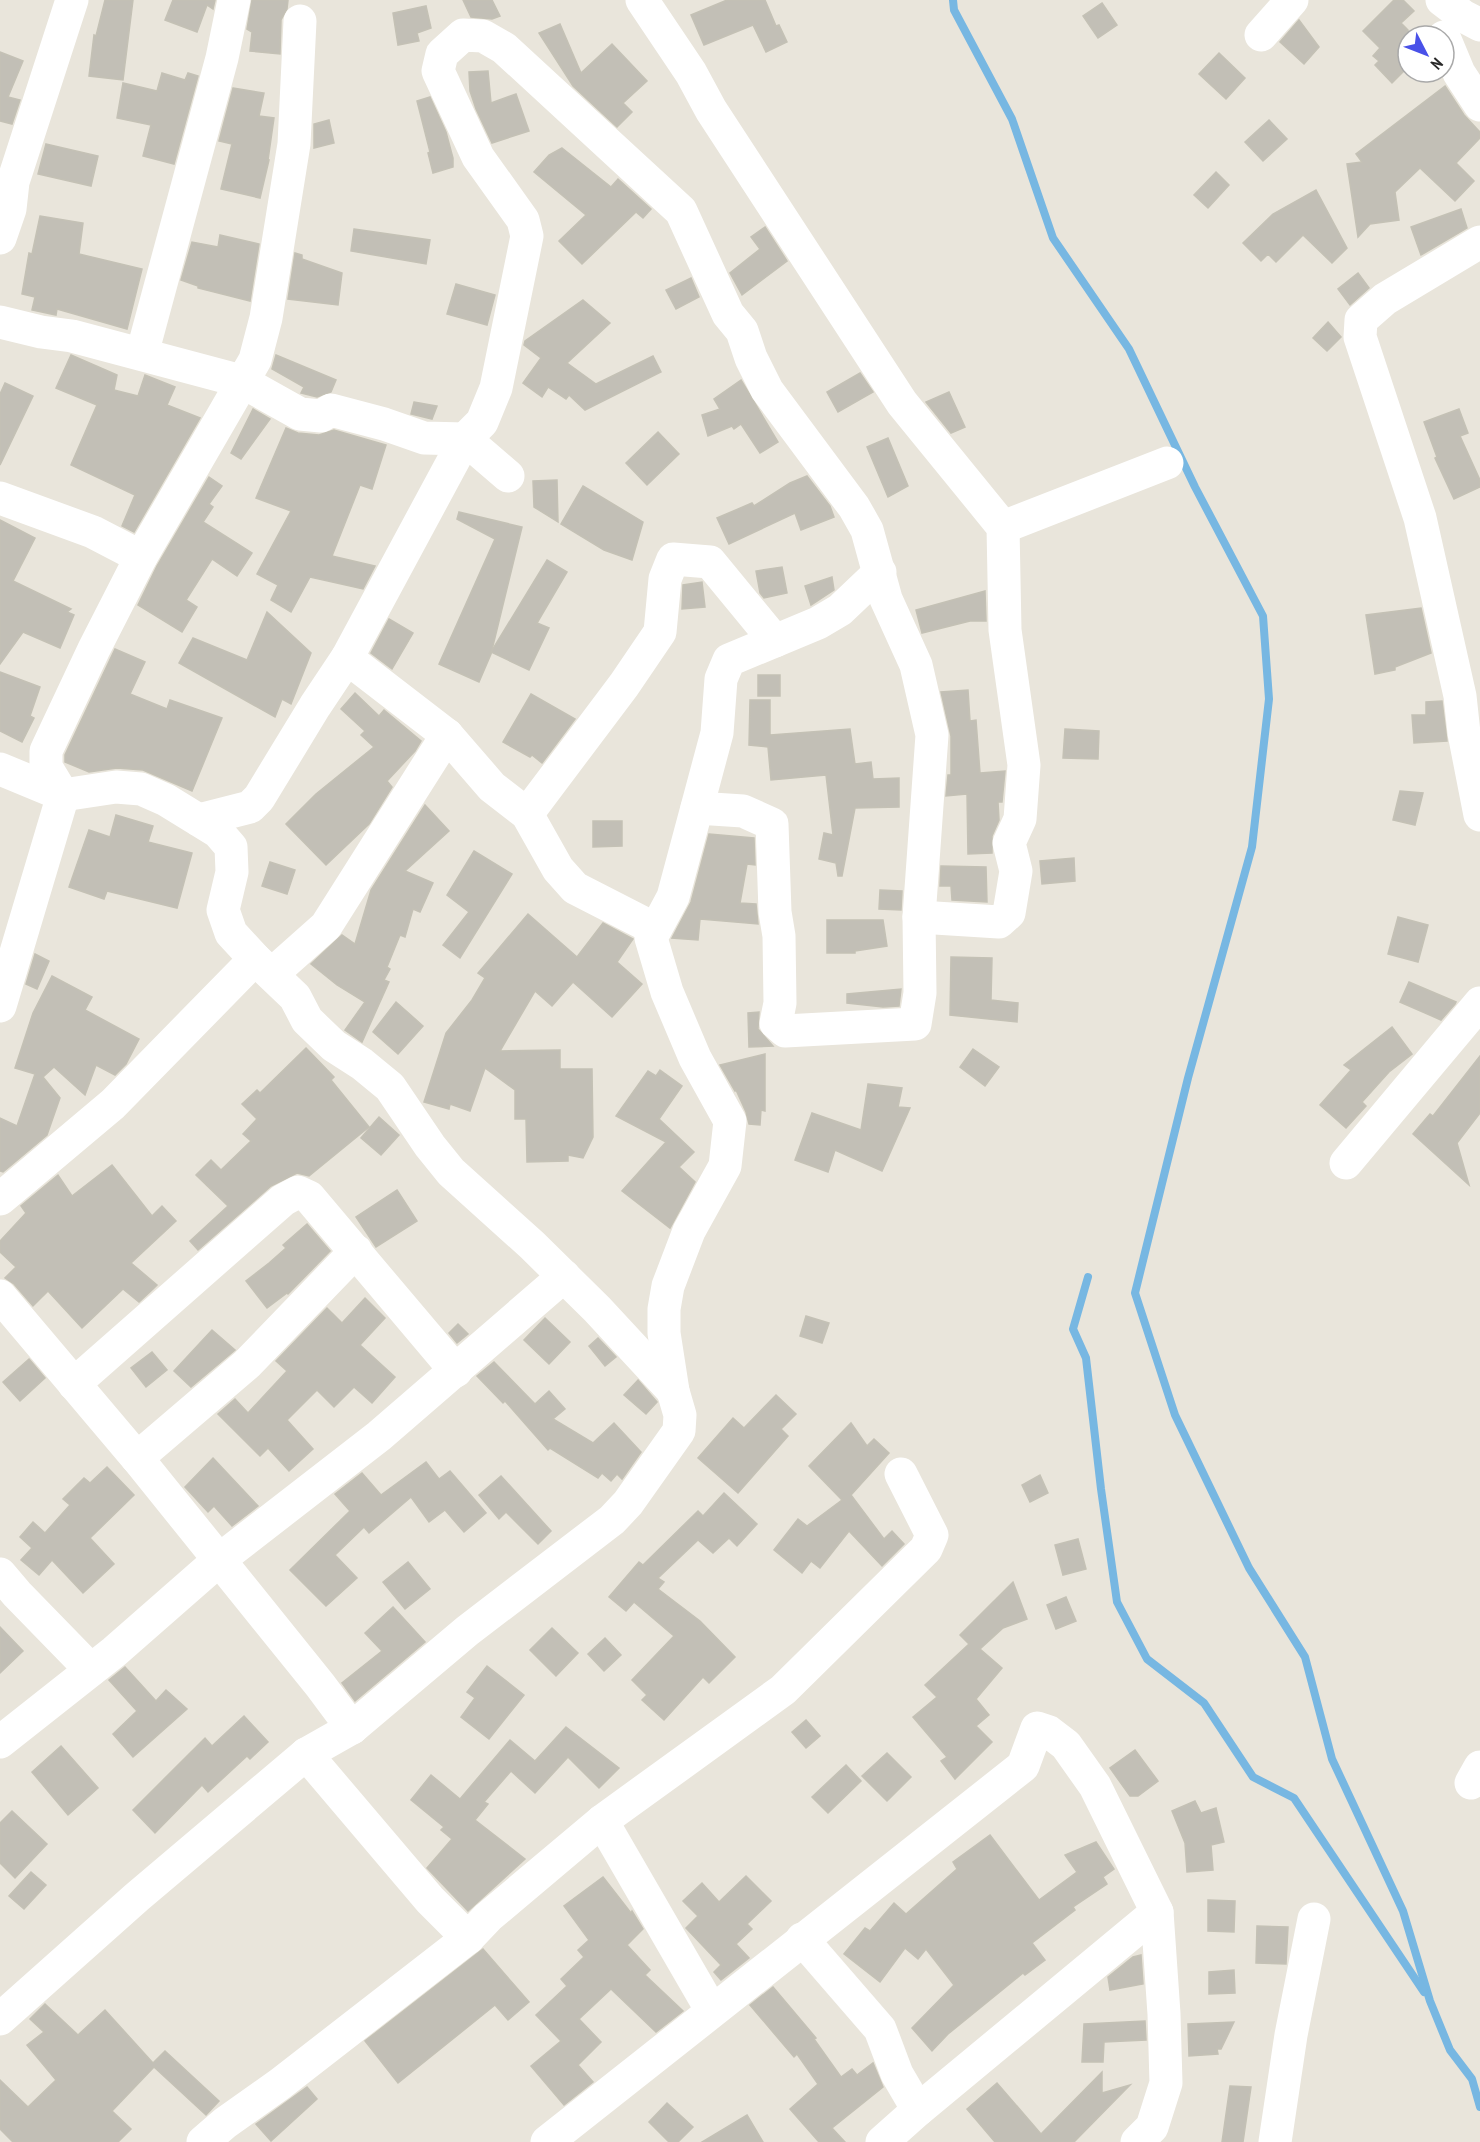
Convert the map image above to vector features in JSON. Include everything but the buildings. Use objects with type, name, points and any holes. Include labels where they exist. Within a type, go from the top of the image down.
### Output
[{"type":"street","points":[[0,238],[10,209],[13,182],[72,0]]},
{"type":"street","points":[[142,354],[222,58],[234,0]]},
{"type":"street","points":[[642,0],[902,403],[1003,527],[1005,630],[1024,765],[1020,819],[1009,843],[1016,871],[1009,913],[999,922],[919,917]]},
{"type":"street","points":[[1261,35],[1292,0]]},
{"type":"street","points":[[1424,0],[1437,24]]},
{"type":"street","points":[[1442,0],[1480,26]]},
{"type":"street","points":[[0,1006],[63,795],[46,767],[46,751],[141,557],[255,360],[266,318],[294,144],[300,21]]},
{"type":"street","points":[[199,820],[250,807],[259,798],[347,658],[465,439],[482,422],[496,388],[526,236],[523,220],[478,157],[438,71],[442,54],[463,35],[483,36],[504,48],[681,211],[728,314],[742,331],[751,358],[767,390],[854,507],[867,530],[886,599],[916,664],[932,735],[919,917],[920,993],[915,1024],[785,1031],[776,1023],[780,1003],[779,936],[775,912],[772,824],[743,811],[697,808]]},
{"type":"street","points":[[1456,66],[1480,105]]},
{"type":"street","points":[[1480,242],[1385,299],[1361,320],[1360,337],[1420,518],[1460,696],[1464,733],[1480,815]]},
{"type":"street","points":[[0,322],[41,332],[72,336],[241,381],[300,414],[321,416],[330,410],[384,424],[424,438],[465,439],[508,476]]},
{"type":"street","points":[[1003,527],[1167,463]]},
{"type":"street","points":[[0,498],[93,532],[141,557]]},
{"type":"street","points":[[527,814],[624,685],[660,632],[665,579],[673,559],[710,562],[775,641]]},
{"type":"street","points":[[0,2019],[137,1897],[306,1754],[352,1728],[467,1631],[612,1520],[628,1503],[679,1431],[680,1415],[673,1391],[664,1333],[664,1309],[668,1286],[689,1231],[725,1166],[730,1121],[695,1058],[667,992],[651,938],[673,897],[717,733],[721,679],[729,660],[818,623],[840,610],[880,572]]},
{"type":"street","points":[[347,658],[447,735],[492,787],[527,814],[558,869],[575,888],[655,929]]},
{"type":"street","points":[[0,1199],[112,1104],[264,967],[326,926],[447,735]]},
{"type":"street","points":[[0,769],[63,795],[116,787],[141,789],[166,800],[218,832],[231,847],[232,872],[223,910],[231,933],[295,997],[307,1020],[334,1046],[362,1064],[390,1087],[430,1146],[451,1172],[564,1276],[673,1391]]},
{"type":"street","points":[[1346,1162],[1480,1003]]},
{"type":"street","points":[[74,1384],[283,1200],[298,1192],[309,1197],[456,1371]]},
{"type":"street","points":[[138,1458],[247,1364],[356,1251]]},
{"type":"street","points":[[0,1742],[91,1670],[219,1560],[379,1436],[564,1276]]},
{"type":"street","points":[[0,1296],[138,1458],[352,1728]]},
{"type":"street","points":[[203,2142],[468,1938],[488,1917],[602,1821],[783,1690],[926,1549],[932,1534],[901,1474]]},
{"type":"street","points":[[0,1574],[91,1670]]},
{"type":"street","points":[[547,2142],[1023,1766],[1037,1728],[1049,1732],[1066,1745],[1095,1786],[1157,1912],[1166,2083],[1152,2127],[1137,2142]]},
{"type":"street","points":[[306,1754],[430,1900],[468,1938]]},
{"type":"street","points":[[602,1821],[712,2011]]},
{"type":"street","points":[[882,2142],[1157,1912]]},
{"type":"street","points":[[1275,2142],[1288,2056],[1314,1919]]},
{"type":"street","points":[[802,1939],[880,2029],[897,2074],[918,2110]]},
{"type":"waterway","points":[[953,0],[954,10],[1012,119],[1053,238],[1129,349],[1195,487],[1263,616],[1269,699],[1252,847],[1188,1078],[1135,1293],[1175,1415],[1249,1568],[1305,1657],[1332,1759],[1403,1911],[1430,2001],[1450,2050],[1472,2079],[1480,2107]]},
{"type":"waterway","points":[[1088,1277],[1073,1329],[1086,1358],[1117,1602],[1147,1659],[1204,1703],[1253,1777],[1294,1798],[1424,1992]]}]
